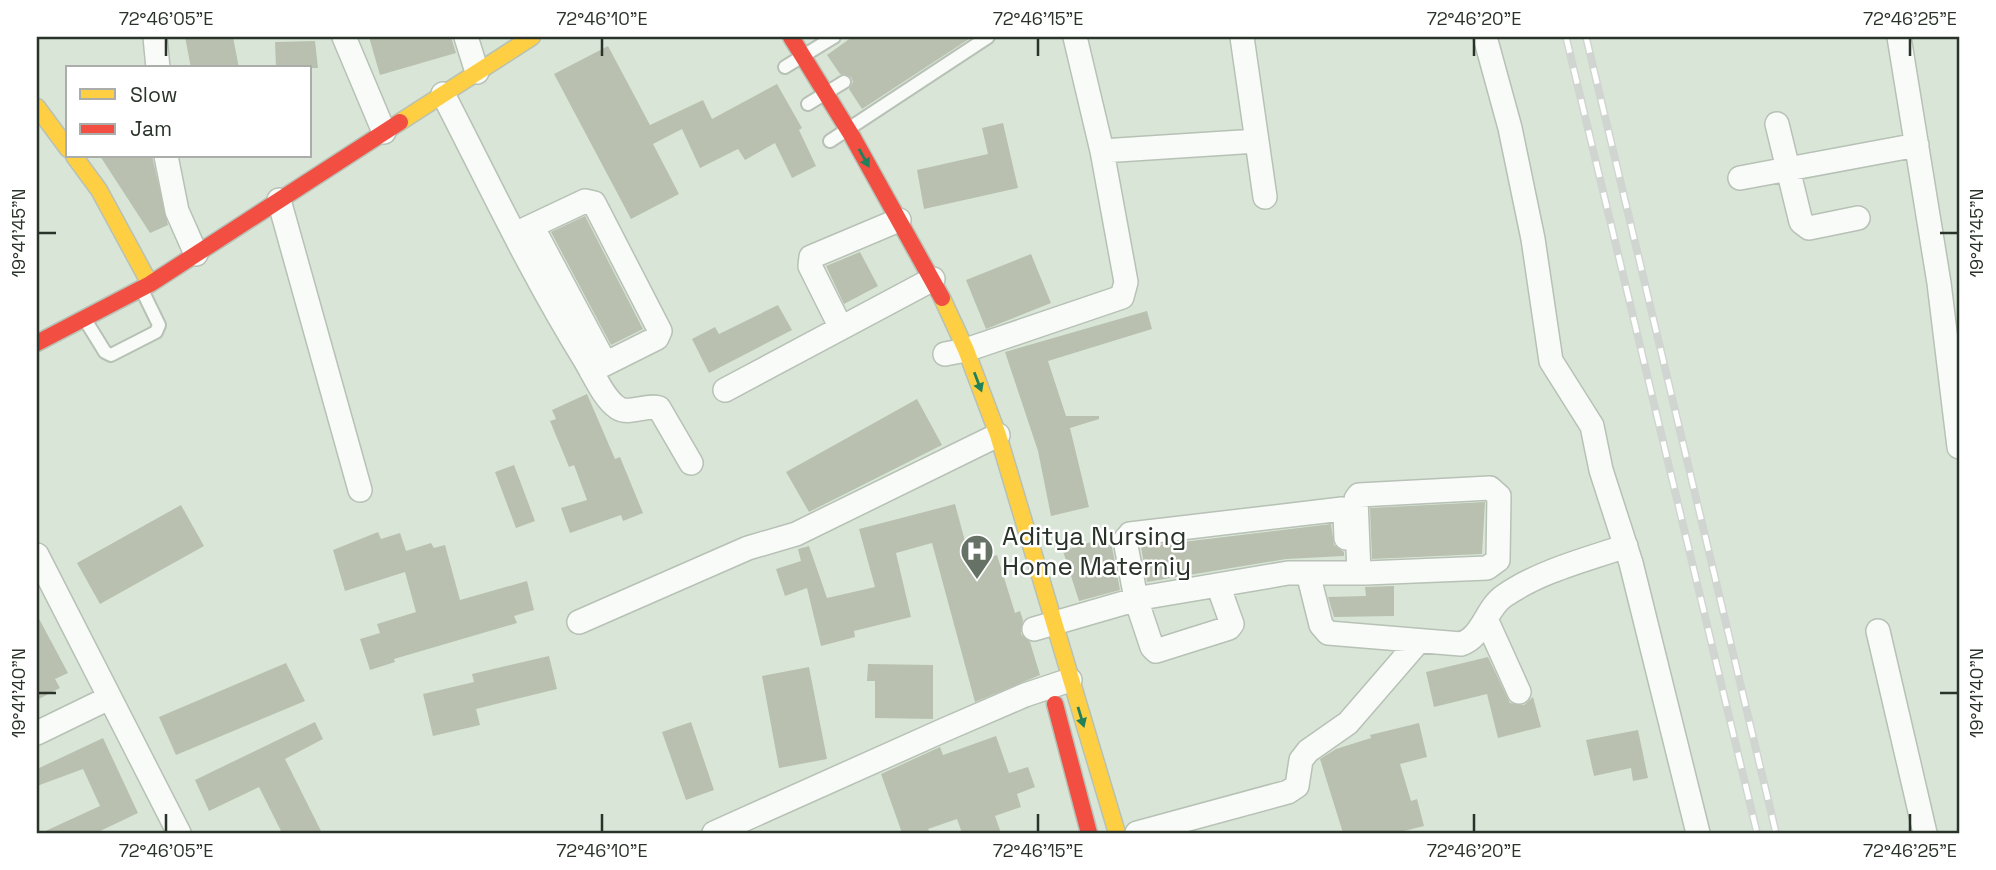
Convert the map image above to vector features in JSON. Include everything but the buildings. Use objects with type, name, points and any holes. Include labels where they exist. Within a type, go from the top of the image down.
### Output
[{"type":"street","points":[[155,37],[158,66]]},
{"type":"street","points":[[344,37],[384,132]]},
{"type":"street","points":[[466,37],[477,72]]},
{"type":"street","points":[[37,342],[146,287],[532,37]]},
{"type":"street","points":[[791,37],[849,131],[886,225],[920,286],[986,441],[1038,627],[1056,681],[1117,833]]},
{"type":"street","points":[[950,354],[1122,297],[1126,282],[1102,151],[1076,37]]},
{"type":"street","points":[[1242,37],[1265,197]]},
{"type":"street","points":[[1485,37],[1510,128],[1531,227],[1551,360],[1592,426],[1601,470],[1626,547],[1698,833]]},
{"type":"street","points":[[1899,37],[1917,145],[1949,281],[1959,447]]},
{"type":"street","points":[[782,62],[833,147]]},
{"type":"street","points":[[443,94],[524,230],[561,321],[598,367],[615,407],[624,411],[650,405],[659,408],[691,463]]},
{"type":"street","points":[[37,107],[66,146]]},
{"type":"street","points":[[1777,124],[1801,222],[1809,228],[1858,218]]},
{"type":"street","points":[[1102,151],[1257,141]]},
{"type":"street","points":[[1740,178],[1917,145]]},
{"type":"street","points":[[75,158],[99,190],[146,287]]},
{"type":"street","points":[[166,158],[177,211],[196,254]]},
{"type":"street","points":[[279,200],[360,490]]},
{"type":"street","points":[[524,230],[585,201],[594,204],[660,331],[657,338],[598,367]]},
{"type":"street","points":[[840,326],[810,267],[811,257],[886,225]]},
{"type":"street","points":[[725,390],[840,326],[920,286]]},
{"type":"street","points":[[579,622],[748,548],[796,534],[986,441]]},
{"type":"street","points":[[1038,627],[1136,599],[1288,573],[1353,573],[1487,568],[1499,560],[1499,496],[1490,488],[1359,495],[1356,499],[1353,573]]},
{"type":"street","points":[[1218,585],[1232,624],[1230,628],[1156,650],[1152,647],[1136,599],[1125,540],[1130,534],[1342,509],[1345,514],[1353,573]]},
{"type":"street","points":[[1308,573],[1321,625],[1328,633],[1461,644],[1470,641],[1502,597],[1559,568],[1626,547]]},
{"type":"street","points":[[37,555],[179,833]]},
{"type":"street","points":[[1486,619],[1519,692]]},
{"type":"street","points":[[1878,631],[1925,833]]},
{"type":"street","points":[[1138,833],[1288,792],[1297,786],[1301,760],[1308,751],[1348,723],[1418,642]]},
{"type":"street","points":[[714,833],[737,827],[1056,681]]},
{"type":"street","points":[[1056,681],[1089,833]]},
{"type":"street","points":[[37,733],[109,698]]},
{"type":"lane","points":[[782,62],[804,57],[834,37]]},
{"type":"lane","points":[[833,147],[849,131],[988,37]]},
{"type":"lane","points":[[801,93],[826,93],[844,82]]},
{"type":"lane","points":[[84,318],[105,352],[111,355],[156,332],[159,325],[146,287]]},
{"type":"railway","points":[[1566,37],[1757,833]]},
{"type":"railway","points":[[1586,37],[1776,833]]},
{"type":"traffic: slow","points":[[400,122],[532,37]]},
{"type":"traffic: slow","points":[[37,107],[66,146]]},
{"type":"traffic: slow","points":[[75,158],[99,190],[150,284]]},
{"type":"traffic: slow","points":[[942,298],[966,350],[998,435],[1117,833]]},
{"type":"traffic: jam","points":[[791,37],[852,136],[942,298]]},
{"type":"traffic: jam","points":[[37,343],[150,284],[400,122]]},
{"type":"traffic: jam","points":[[1055,704],[1089,833]]},
{"type":"place","name":"Aditya Nursing Home Materniy","points":[[977,581]]}]
